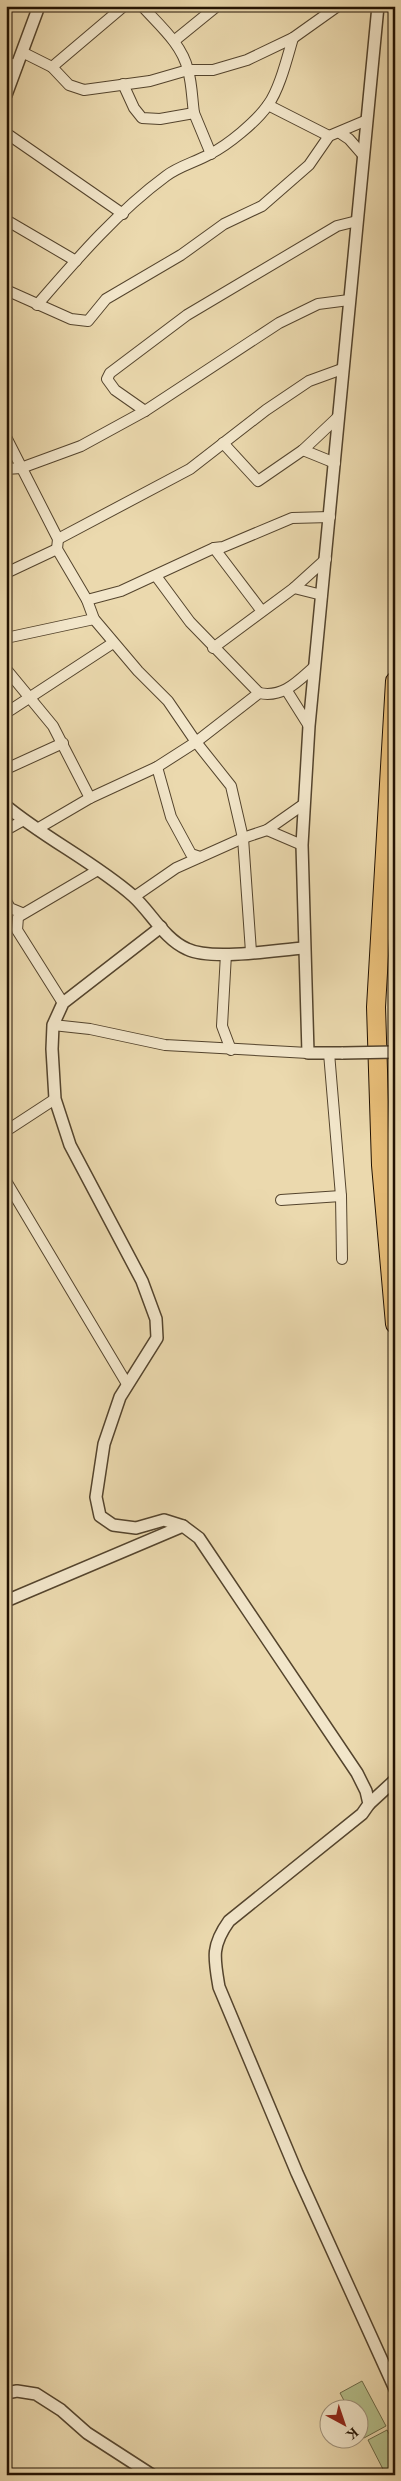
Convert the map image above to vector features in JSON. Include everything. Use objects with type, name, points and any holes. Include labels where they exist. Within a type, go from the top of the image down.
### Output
[{"type":"highway","points":[[395,681],[376,1007],[381,1164],[395,1324]]},
{"type":"street","points":[[6,95],[12,64],[22,52],[39,6]]},
{"type":"street","points":[[52,67],[124,6]]},
{"type":"street","points":[[142,6],[174,41],[183,55],[188,70],[194,113],[211,154]]},
{"type":"street","points":[[174,41],[217,6]]},
{"type":"street","points":[[22,52],[52,67],[69,85],[84,90],[150,81],[188,70],[213,70],[247,60],[293,38],[338,6]]},
{"type":"street","points":[[308,1053],[302,845],[309,726],[335,464],[376,7]]},
{"type":"street","points":[[37,305],[76,261],[123,214],[166,175],[211,154],[238,134],[268,105],[284,67],[293,38]]},
{"type":"street","points":[[123,84],[134,108],[142,118],[160,119],[194,113]]},
{"type":"street","points":[[268,105],[329,136],[340,133],[367,120]]},
{"type":"street","points":[[6,133],[123,214]]},
{"type":"street","points":[[340,133],[349,139],[363,155]]},
{"type":"street","points":[[6,290],[71,319],[88,321],[106,299],[181,255],[224,224],[262,206],[310,166],[329,136]]},
{"type":"street","points":[[6,220],[76,261]]},
{"type":"street","points":[[145,411],[115,390],[107,379],[110,373],[187,315],[337,226],[357,221]]},
{"type":"street","points":[[6,469],[21,468],[81,446],[145,411],[279,323],[318,304],[349,300]]},
{"type":"street","points":[[6,573],[190,469],[266,410],[309,381],[342,370]]},
{"type":"street","points":[[223,443],[258,481],[303,450],[338,418]]},
{"type":"street","points":[[6,437],[58,544],[88,600],[94,620],[168,701],[196,742],[231,786],[243,838],[251,952]]},
{"type":"street","points":[[303,450],[335,464]]},
{"type":"street","points":[[88,600],[121,591],[214,548],[223,547],[292,518],[330,517]]},
{"type":"street","points":[[214,548],[261,610]]},
{"type":"street","points":[[213,648],[261,610],[294,588],[326,559]]},
{"type":"street","points":[[156,576],[190,622],[213,648],[259,693],[270,695],[286,691],[314,667]]},
{"type":"street","points":[[294,588],[322,595]]},
{"type":"street","points":[[6,638],[94,620]]},
{"type":"street","points":[[6,713],[31,699],[113,643]]},
{"type":"street","points":[[6,669],[53,726],[90,798]]},
{"type":"street","points":[[286,691],[309,726]]},
{"type":"street","points":[[37,829],[90,798],[157,767],[196,742],[259,693]]},
{"type":"street","points":[[6,769],[63,743]]},
{"type":"street","points":[[157,767],[172,817],[191,854],[200,857]]},
{"type":"street","points":[[134,897],[176,868],[243,838],[267,830],[304,804]]},
{"type":"street","points":[[6,806],[134,897],[161,927],[186,949],[226,954],[304,948]]},
{"type":"street","points":[[6,830],[24,820]]},
{"type":"street","points":[[267,830],[302,845]]},
{"type":"street","points":[[64,1003],[17,930],[18,917],[98,870]]},
{"type":"street","points":[[6,901],[10,908],[22,913]]},
{"type":"street","points":[[161,927],[64,1003],[53,1025],[52,1049],[55,1099],[70,1145],[142,1281],[156,1319],[157,1338],[120,1396],[104,1444],[96,1497],[100,1516],[113,1525],[136,1528],[164,1520],[183,1526],[199,1538],[352,1765],[366,1791],[369,1804]]},
{"type":"street","points":[[226,954],[222,1026],[230,1050]]},
{"type":"street","points":[[53,1025],[90,1029],[165,1045],[308,1053],[395,1052]]},
{"type":"street","points":[[329,1053],[341,1196],[342,1259]]},
{"type":"street","points":[[6,1131],[55,1099]]},
{"type":"street","points":[[6,1181],[127,1384]]},
{"type":"street","points":[[281,1200],[341,1196]]},
{"type":"street","points":[[6,1601],[183,1526]]},
{"type":"street","points":[[395,1780],[369,1804],[362,1814],[229,1921],[220,1933],[214,1947],[214,1960],[219,1987],[298,2173],[395,2389]]},
{"type":"street","points":[[6,2393],[17,2391],[36,2394],[60,2410],[87,2433],[152,2475]]},
{"type":"green space","points":[[362,2381],[386,2426],[368,2436],[368,2398],[343,2398],[340,2393]]},
{"type":"green space","points":[[387,2430],[395,2445],[395,2471],[386,2475],[368,2440]]}]
